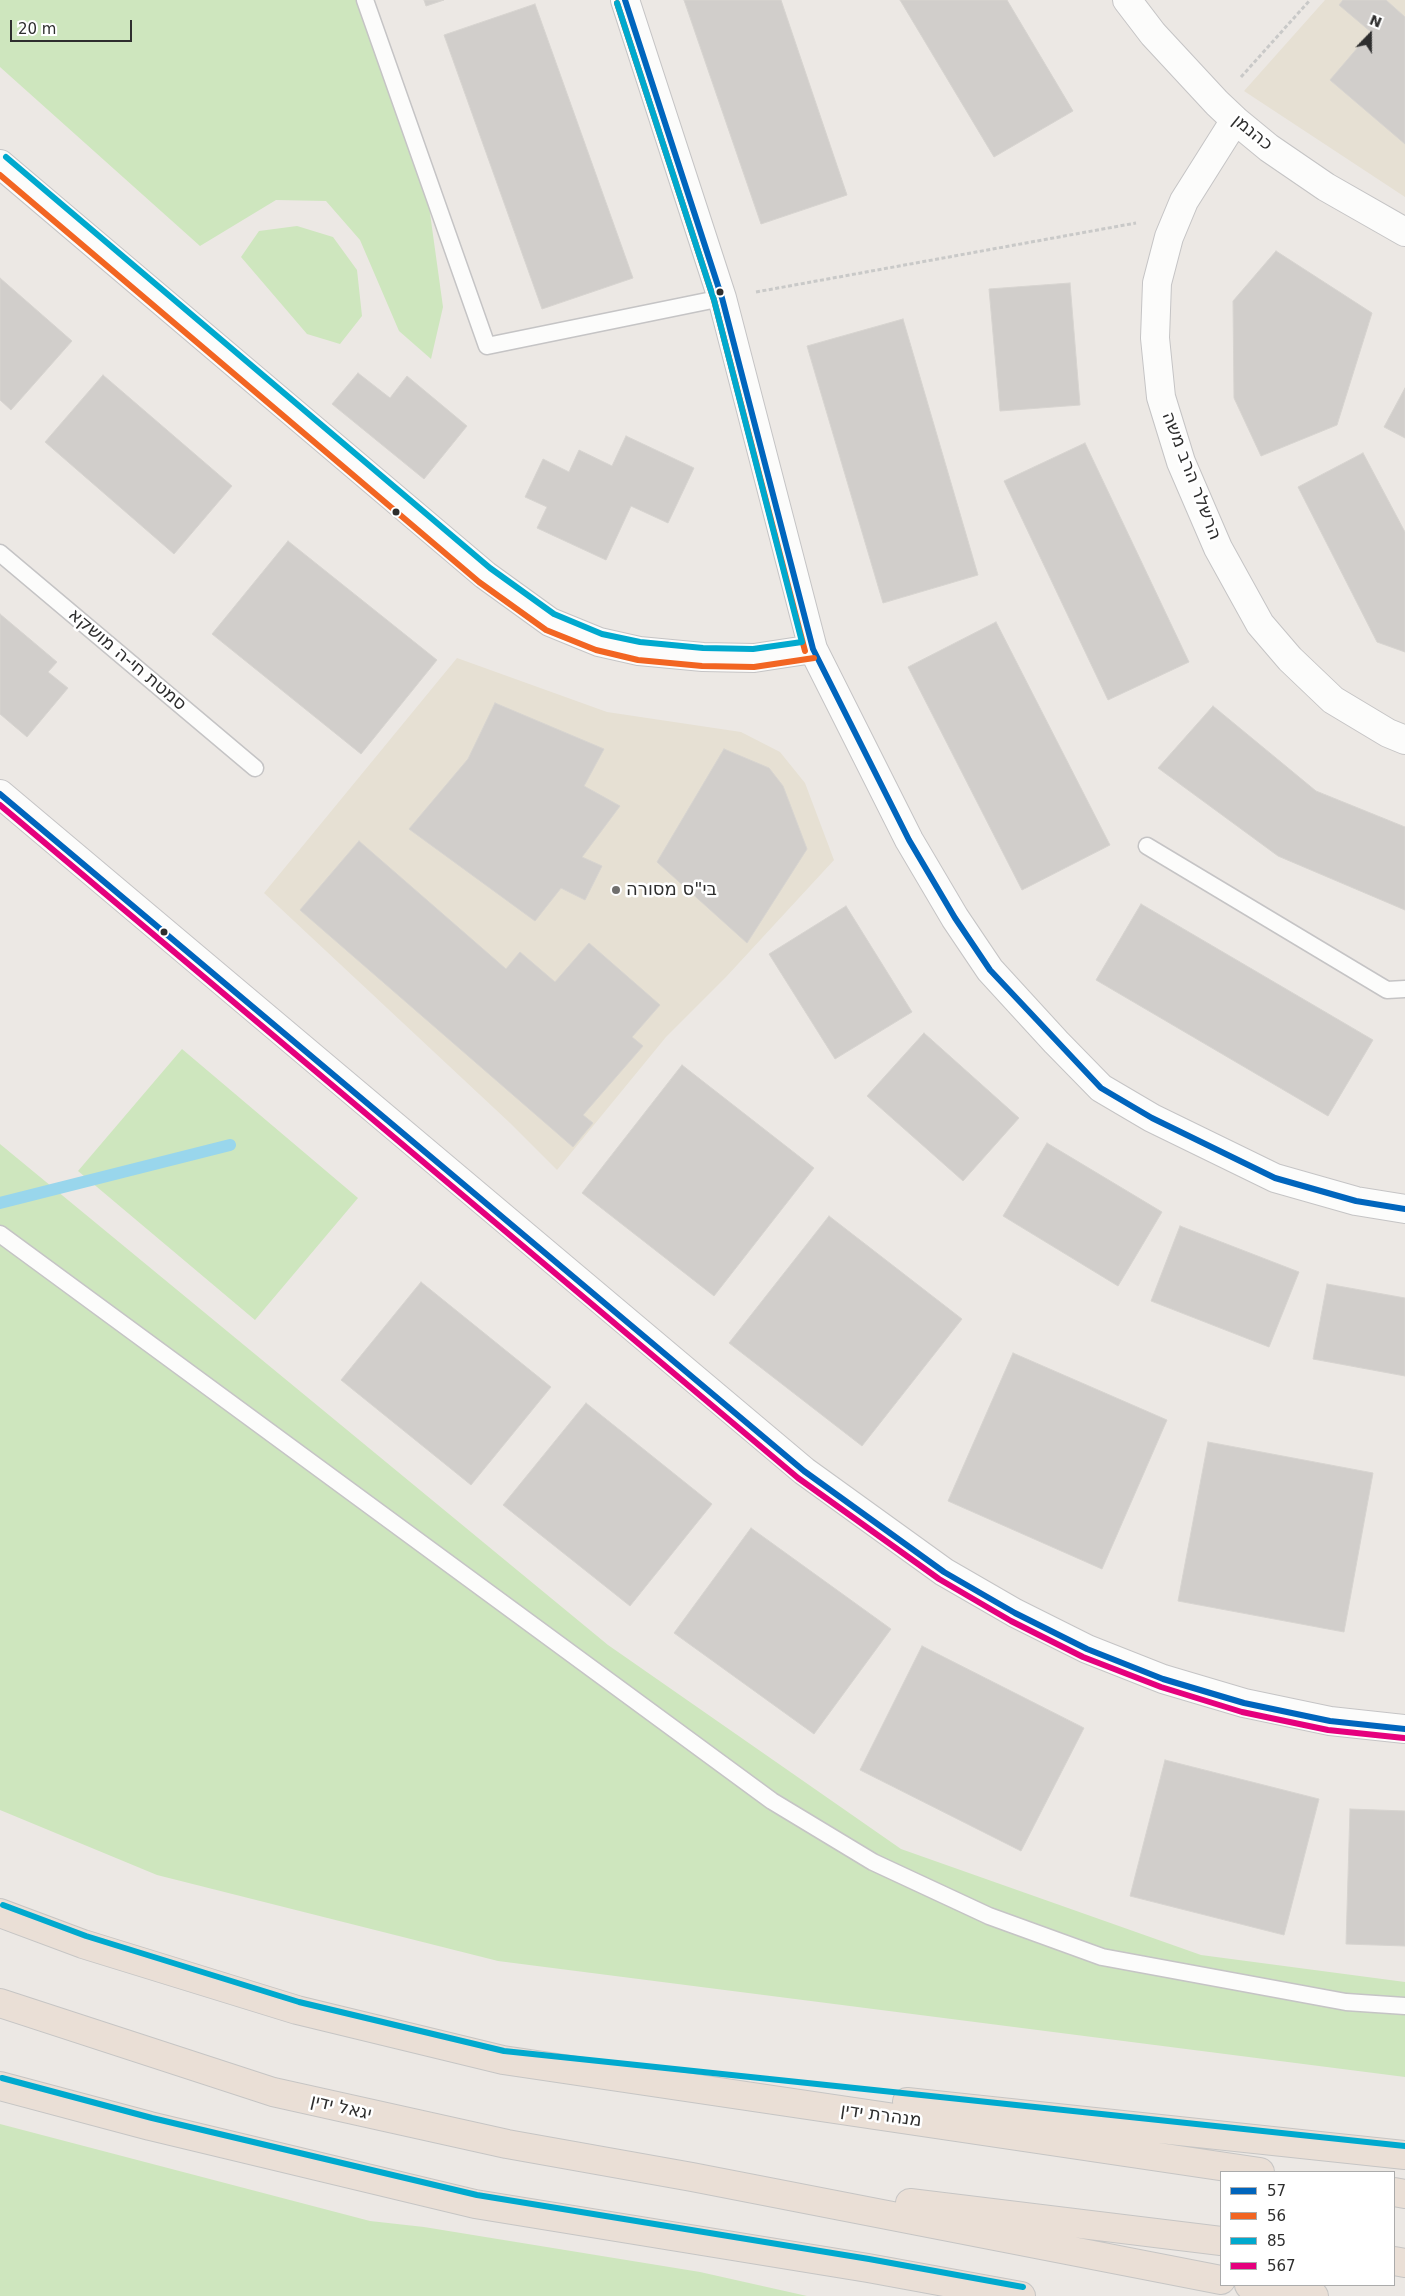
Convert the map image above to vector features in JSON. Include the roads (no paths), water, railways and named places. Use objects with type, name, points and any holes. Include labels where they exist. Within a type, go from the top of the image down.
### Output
[{"type":"highway","points":[[0,1913],[83,1944],[296,2010],[503,2060],[1405,2155]]},
{"type":"highway","name":"יגאל ידין","points":[[0,2003],[273,2092],[506,2144],[692,2177]]},
{"type":"highway","name":"מנהרת ידין","points":[[503,2060],[1253,2171]]},
{"type":"highway","points":[[0,2086],[150,2126],[475,2204],[868,2268],[1021,2296]]},
{"type":"highway","points":[[692,2177],[1220,2241]]},
{"type":"highway","points":[[692,2177],[1220,2280]]},
{"type":"highway","points":[[1256,2286],[1314,2296]]},
{"type":"street","points":[[625,0],[722,298],[812,649],[909,840],[954,918],[990,970],[1101,1088],[1152,1118],[1275,1178],[1356,1201],[1405,1209]]},
{"type":"street","name":"כהנמן","points":[[1127,0],[1153,34],[1226,111],[1269,148],[1326,187],[1405,232]]},
{"type":"street","name":"הרשלר הרב משה","points":[[1226,111],[1203,168],[1168,237],[1158,283],[1154,338],[1161,397],[1181,462],[1218,548],[1260,624],[1290,659],[1333,700],[1388,733],[1405,740]]},
{"type":"street","points":[[0,164],[485,575],[550,622],[599,642],[639,651],[703,657],[754,658],[812,649]]},
{"type":"street","points":[[0,794],[804,1471],[944,1572],[1014,1613],[1087,1649],[1164,1679],[1244,1703],[1330,1720],[1405,1729]]},
{"type":"lane","points":[[365,0],[487,346],[722,298]]},
{"type":"lane","name":"סמטת חי-ה מושקא","points":[[0,553],[255,768]]},
{"type":"lane","points":[[1147,846],[1387,990],[1405,989]]},
{"type":"lane","points":[[0,1234],[772,1801],[872,1862],[989,1916],[1102,1957],[1346,2002],[1405,2006]]},
{"type":"waterway","points":[[0,1203],[230,1145]]},
{"type":"place","name":"בי\"ס מסורה","points":[[616,890]]}]
